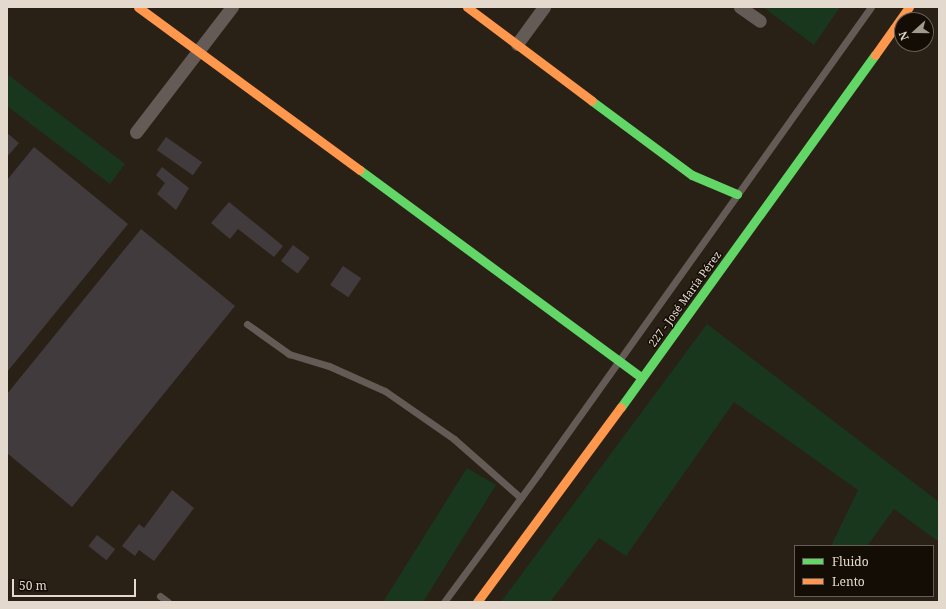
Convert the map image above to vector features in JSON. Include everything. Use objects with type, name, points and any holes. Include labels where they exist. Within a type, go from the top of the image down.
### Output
[{"type":"street","points":[[138,7],[197,52],[642,378]]},
{"type":"street","points":[[136,132],[232,7]]},
{"type":"street","points":[[467,7],[692,175],[737,194]]},
{"type":"street","points":[[517,44],[544,7]]},
{"type":"street","points":[[740,7],[760,21]]},
{"type":"street","name":"227 - José María Pérez","points":[[477,602],[642,378],[909,7]]},
{"type":"lane","points":[[444,602],[521,498],[871,7]]},
{"type":"lane","points":[[247,324],[289,354],[329,366],[385,391],[454,439],[521,498]]},
{"type":"lane","points":[[160,596],[168,602]]},
{"type":"green space","points":[[763,7],[840,7],[814,45]]},
{"type":"green space","points":[[7,74],[125,164],[110,184],[7,106]]},
{"type":"green space","points":[[707,324],[939,502],[939,542],[894,509],[868,545],[831,545],[858,490],[734,402],[626,556],[599,538],[550,602],[501,602]]},
{"type":"green space","points":[[467,468],[496,485],[423,602],[383,602]]},
{"type":"building","points":[[7,133],[19,143],[7,157]]},
{"type":"building","points":[[166,137],[202,162],[193,175],[157,150]]},
{"type":"building","points":[[34,147],[128,224],[7,372],[7,180]]},
{"type":"building","points":[[162,167],[189,188],[176,210],[157,194],[165,183],[156,175]]},
{"type":"building","points":[[229,202],[283,246],[274,257],[238,229],[230,239],[211,223]]},
{"type":"building","points":[[141,229],[235,306],[72,507],[7,453],[7,394]]},
{"type":"building","points":[[293,245],[310,258],[298,274],[281,261]]},
{"type":"building","points":[[343,266],[361,278],[348,297],[330,285]]},
{"type":"building","points":[[172,490],[194,508],[154,561],[139,550],[135,556],[122,546],[139,524],[144,528]]},
{"type":"building","points":[[97,535],[115,549],[107,560],[88,546]]},
{"type":"traffic: fast","points":[[621,407],[875,55]]},
{"type":"traffic: fast","points":[[592,101],[692,175],[737,194]]},
{"type":"traffic: fast","points":[[360,170],[642,378]]},
{"type":"traffic: slow","points":[[138,7],[360,170]]},
{"type":"traffic: slow","points":[[467,7],[592,101]]},
{"type":"traffic: slow","points":[[875,55],[909,7]]},
{"type":"traffic: slow","points":[[477,602],[621,407]]}]
